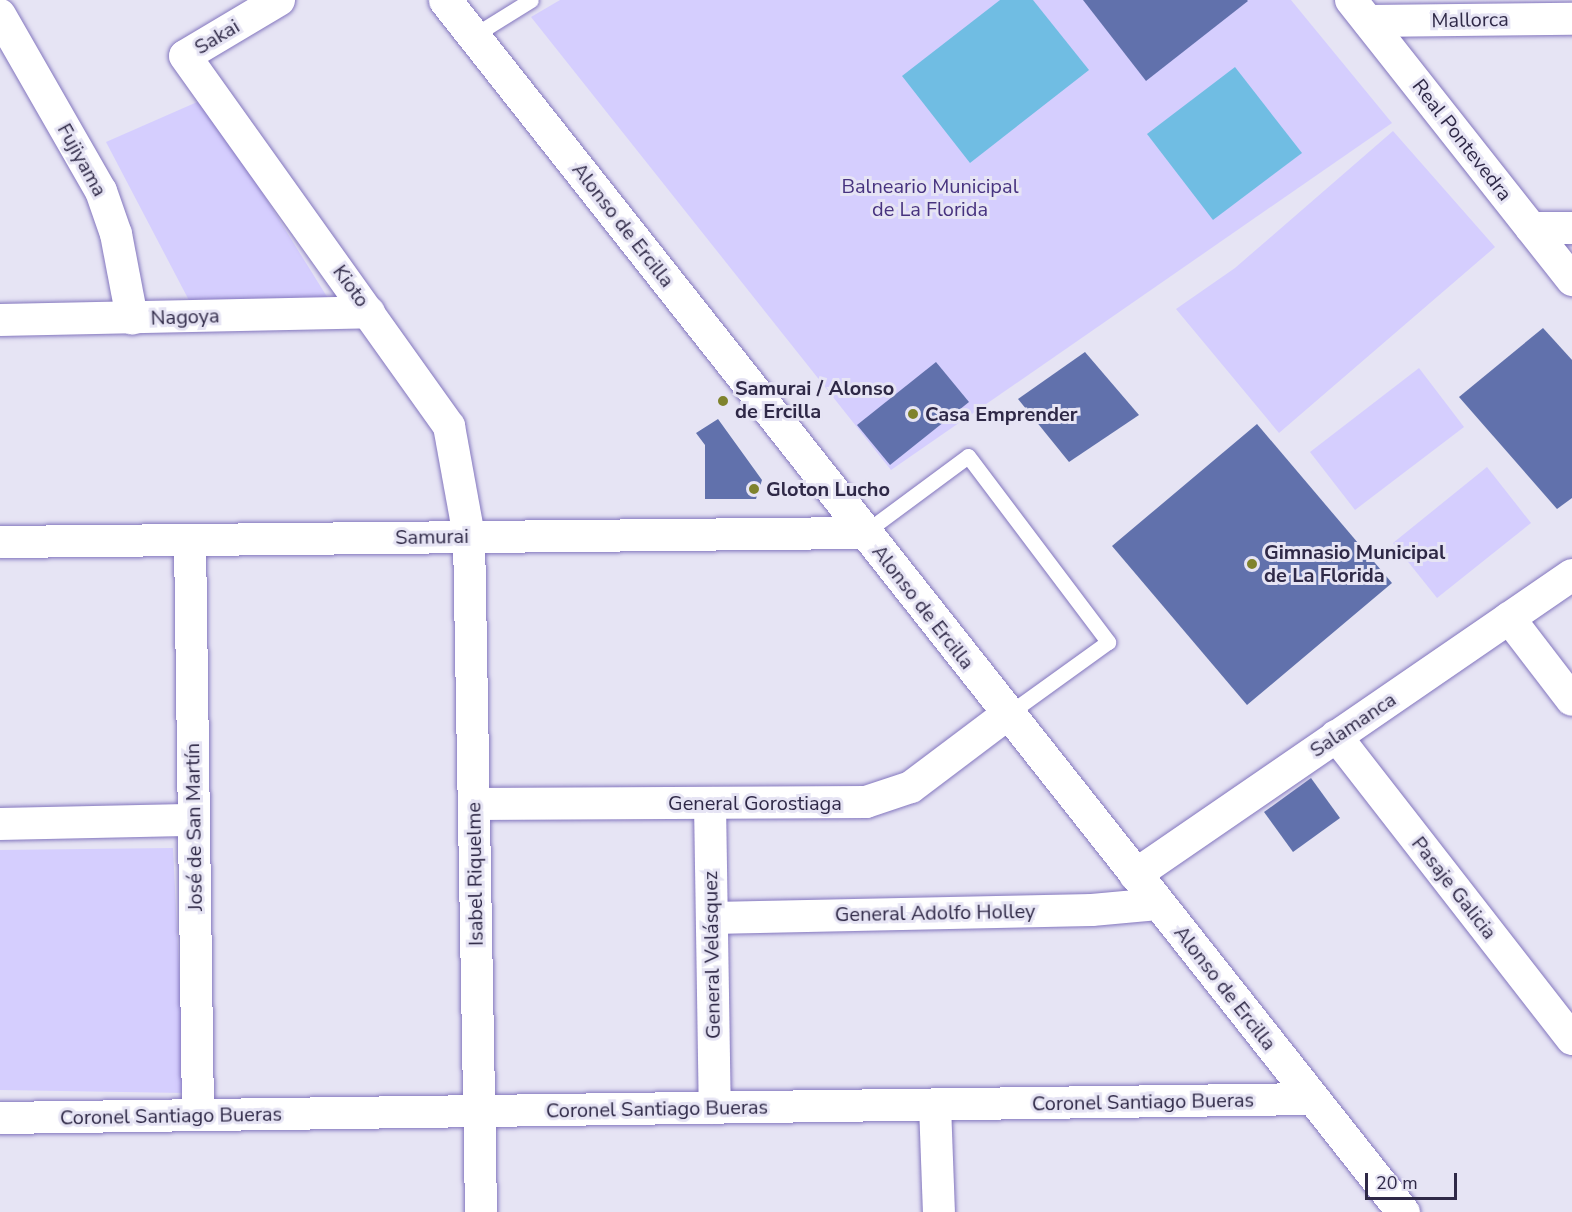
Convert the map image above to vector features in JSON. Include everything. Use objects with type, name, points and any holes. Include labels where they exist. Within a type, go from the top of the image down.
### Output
[{"type":"street","name":"Sakai","points":[[185,56],[279,0]]},
{"type":"street","name":"Alonso de Ercilla","points":[[445,0],[864,533],[1403,1212]]},
{"type":"street","name":"Mallorca","points":[[1360,11],[1572,19]]},
{"type":"street","name":"Real Pontevedra","points":[[1360,11],[1572,280]]},
{"type":"street","name":"Fujiyama","points":[[0,15],[101,191],[116,234],[132,318]]},
{"type":"street","name":"Kioto","points":[[185,56],[449,426],[469,536]]},
{"type":"street","points":[[1532,228],[1572,228]]},
{"type":"street","name":"Nagoya","points":[[0,320],[369,312]]},
{"type":"street","name":"Samurai","points":[[0,542],[864,533]]},
{"type":"street","name":"Isabel Riquelme","points":[[469,536],[482,1212]]},
{"type":"street","name":"José de San Martín","points":[[190,540],[198,1115]]},
{"type":"street","name":"Salamanca","points":[[1135,875],[1572,575]]},
{"type":"street","points":[[1509,618],[1572,700]]},
{"type":"street","name":"General Gorostiaga","points":[[474,804],[710,803],[882,799],[917,783],[1008,714]]},
{"type":"street","name":"Pasaje Galicia","points":[[1336,736],[1572,1040]]},
{"type":"street","name":"General Velásquez","points":[[710,803],[715,1108]]},
{"type":"street","points":[[0,824],[194,820]]},
{"type":"street","name":"General Adolfo Holley","points":[[712,918],[1092,910],[1158,904]]},
{"type":"street","name":"Coronel Santiago Bueras","points":[[0,1118],[1313,1099]]},
{"type":"street","points":[[935,1105],[939,1212]]},
{"type":"lane","points":[[473,36],[531,0]]},
{"type":"lane","points":[[864,533],[968,456],[1108,642],[1008,714]]},
{"type":"green space","name":"Balneario Municipal de La Florida","points":[[560,0],[1291,0],[1392,123],[891,470],[531,17]]},
{"type":"green space","points":[[204,99],[334,308],[193,308],[106,142]]},
{"type":"green space","points":[[1393,131],[1495,247],[1279,433],[1176,309],[1235,268]]},
{"type":"green space","points":[[1419,368],[1464,427],[1355,510],[1310,452]]},
{"type":"green space","points":[[1487,467],[1531,523],[1437,598],[1393,543]]},
{"type":"green space","points":[[173,848],[185,1093],[0,1090],[0,850]]},
{"type":"water","points":[[1000,0],[1033,0],[1089,70],[970,163],[902,76]]},
{"type":"water","points":[[1235,67],[1302,153],[1213,220],[1147,134]]},
{"type":"building","points":[[1083,0],[1247,0],[1248,1],[1146,81]]},
{"type":"building","points":[[1543,328],[1572,360],[1572,498],[1557,509],[1459,397]]},
{"type":"building","points":[[1085,352],[1139,415],[1069,462],[1018,399]]},
{"type":"building","name":"Casa Emprender","points":[[936,362],[969,402],[890,465],[857,425]]},
{"type":"building","points":[[718,419],[762,480],[756,499],[705,499],[705,445],[696,433]]},
{"type":"building","name":"Gimnasio Municipal de La Florida","points":[[1257,424],[1392,583],[1247,705],[1112,546]]},
{"type":"building","points":[[1311,778],[1340,818],[1293,852],[1264,812]]},
{"type":"place","name":"Samurai / Alonso de Ercilla","points":[[723,401]]},
{"type":"place","name":"Casa Emprender","points":[[913,414]]},
{"type":"place","name":"Gloton Lucho","points":[[754,489]]},
{"type":"place","name":"Gimnasio Municipal de La Florida","points":[[1252,564]]}]
